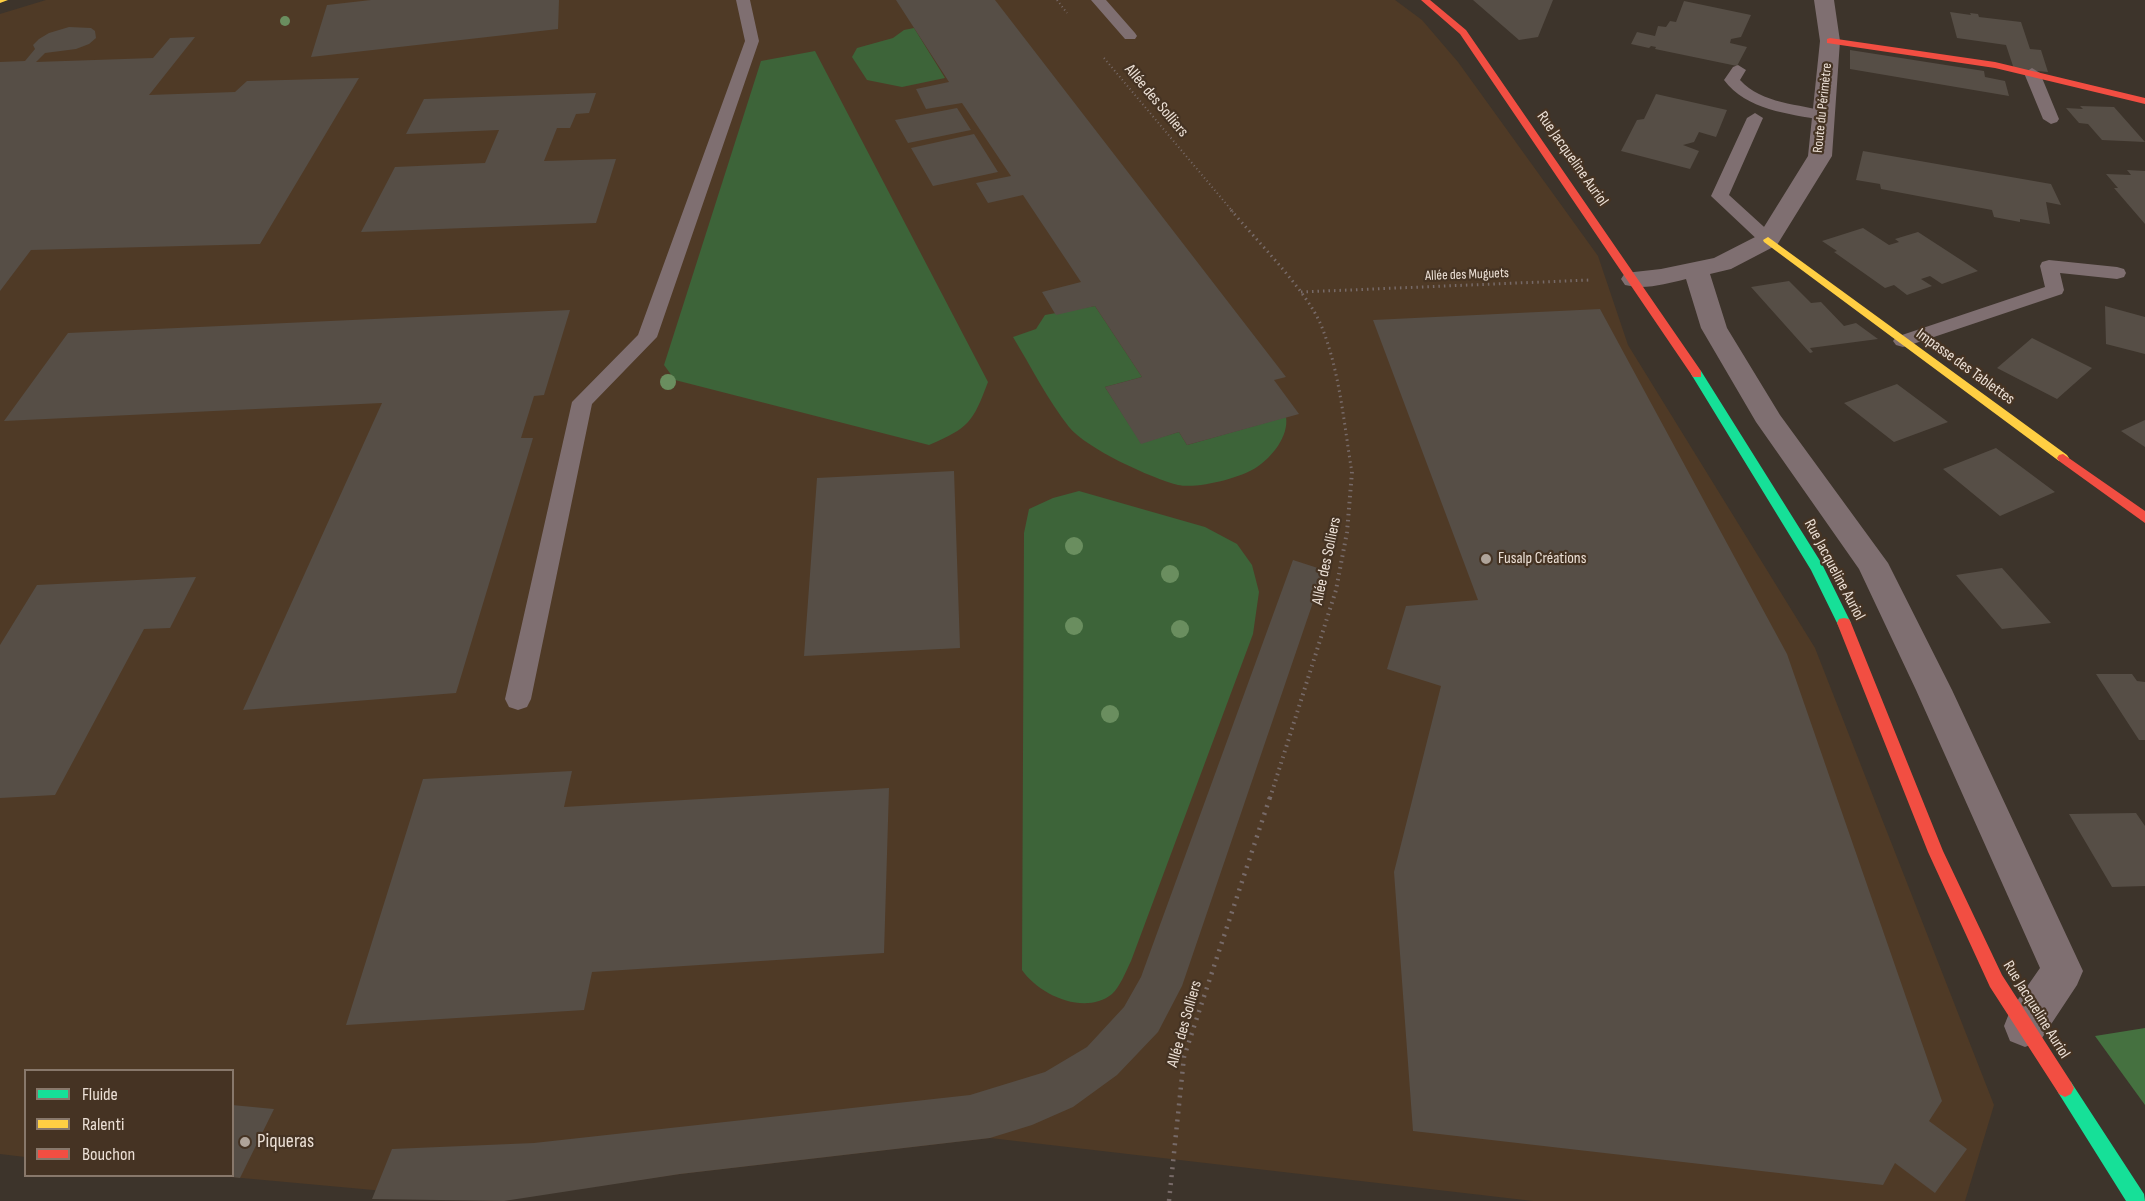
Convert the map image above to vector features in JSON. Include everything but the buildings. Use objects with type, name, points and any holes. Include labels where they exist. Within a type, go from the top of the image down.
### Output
[{"type":"street","name":"Rue Jacqueline Auriol","points":[[1425,0],[1463,32],[1478,52],[1678,344],[1817,568],[1844,622],[1936,852],[1996,981],[2137,1201]]},
{"type":"street","name":"Route du Périmètre","points":[[1768,240],[1820,156],[1830,41],[1824,0]]},
{"type":"street","points":[[1830,41],[1995,65],[2145,101]]},
{"type":"street","points":[[1634,279],[1661,277],[1722,264],[1768,240]]},
{"type":"street","name":"Impasse des Tablettes","points":[[1768,240],[2145,518]]},
{"type":"street","points":[[1696,269],[1714,328],[1770,422],[1872,563],[1934,690],[2062,971],[2025,1026]]},
{"type":"lane","points":[[518,699],[582,402],[647,337],[752,40],[743,0]]},
{"type":"lane","points":[[1098,0],[1130,36]]},
{"type":"lane","points":[[1738,70],[1732,80],[1739,90],[1755,98],[1823,115]]},
{"type":"lane","points":[[2032,73],[2051,118]]},
{"type":"lane","points":[[1755,118],[1720,196],[1768,240]]},
{"type":"lane","points":[[1903,341],[2055,290],[2049,266],[2117,273]]},
{"type":"path","points":[[1057,0],[1072,18]]},
{"type":"path","name":"Allée des Solliers","points":[[1101,54],[1300,292],[1321,324],[1327,337],[1342,408],[1353,478],[1347,532],[1336,590],[1293,729],[1184,1058],[1169,1201]]},
{"type":"path","name":"Allée des Muguets","points":[[1300,292],[1634,279]]},
{"type":"shaded area","points":[[46,0],[1395,0],[1422,20],[1458,62],[1598,256],[1628,345],[1815,648],[1994,1105],[1965,1201],[1533,1201],[990,1138],[680,1174],[494,1201],[231,1177],[234,1177],[234,1069],[24,1069],[24,1157],[0,1154],[0,14]]},
{"type":"green space","points":[[914,28],[945,78],[902,87],[867,80],[852,57],[857,48],[893,38],[904,30]]},
{"type":"green space","points":[[815,51],[988,382],[968,422],[953,434],[929,445],[675,380],[664,365],[761,61]]},
{"type":"green space","points":[[1095,306],[1142,377],[1105,387],[1141,443],[1179,432],[1187,445],[1286,417],[1285,431],[1274,452],[1257,467],[1241,475],[1219,482],[1186,486],[1136,469],[1104,453],[1078,436],[1054,406],[1013,337],[1036,329],[1045,315]]},
{"type":"green space","points":[[1079,491],[1205,527],[1237,544],[1252,565],[1259,592],[1253,634],[1131,961],[1112,994],[1089,1003],[1063,1000],[1039,987],[1022,970],[1024,533],[1029,509],[1053,498]]},
{"type":"green space","points":[[2145,1028],[2145,1105],[2095,1036]]},
{"type":"traffic: fast","points":[[1697,374],[1817,568],[1844,623]]},
{"type":"traffic: fast","points":[[2065,1088],[2137,1201]]},
{"type":"traffic: slow","points":[[0,1],[4,0]]},
{"type":"traffic: slow","points":[[1768,240],[2063,458]]},
{"type":"traffic: jam","points":[[1425,0],[1463,32],[1697,374]]},
{"type":"traffic: jam","points":[[1830,41],[1995,65],[2145,101]]},
{"type":"traffic: jam","points":[[2063,458],[2145,518]]},
{"type":"traffic: jam","points":[[1844,623],[1936,852],[1996,981],[2065,1088]]},
{"type":"place","name":"Fusalp Créations","points":[[1486,559]]},
{"type":"place","name":"Piqueras","points":[[245,1142]]}]
